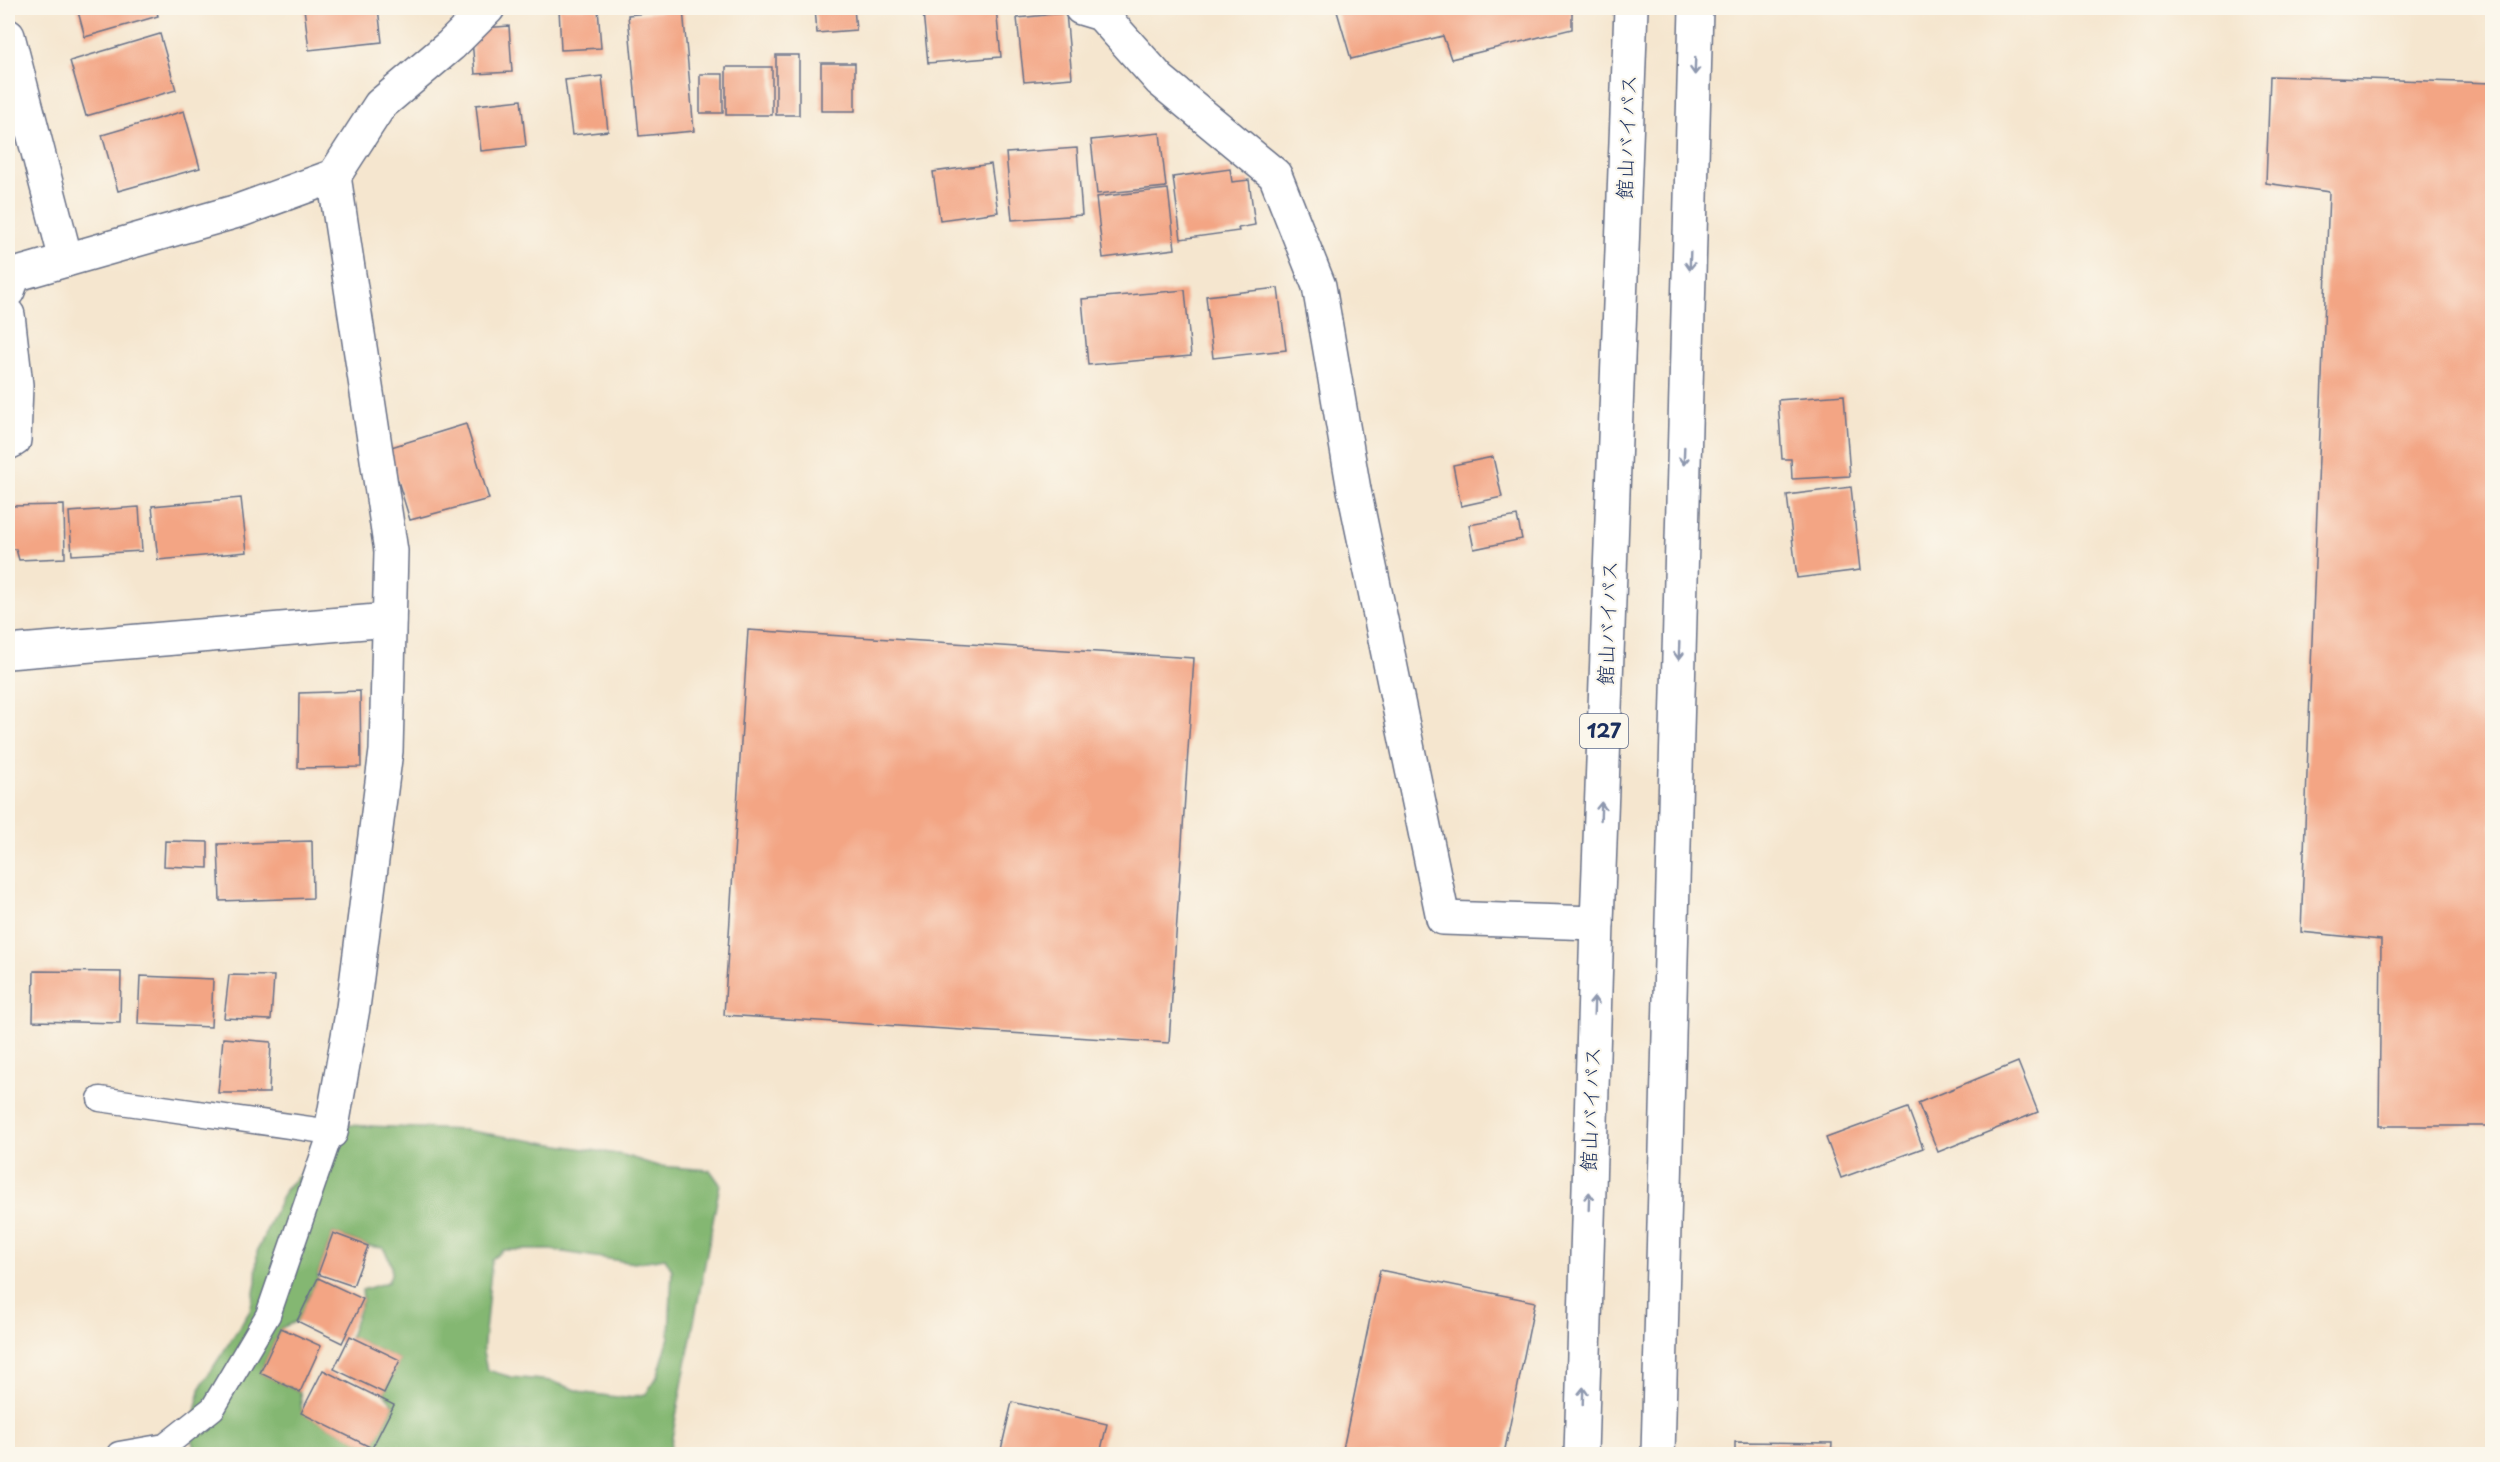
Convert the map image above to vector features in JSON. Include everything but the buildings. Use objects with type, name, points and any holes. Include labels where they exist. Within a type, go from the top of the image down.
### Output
[{"type":"main road","points":[[8,291],[14,275],[241,210],[334,176],[380,105],[451,45],[488,8]]},
{"type":"main road","points":[[1080,8],[1101,14],[1160,80],[1275,175],[1319,286],[1354,490],[1443,918],[1597,922]]},
{"type":"main road","name":"館山バイパス","points":[[1581,1455],[1597,922],[1631,8]]},
{"type":"main road","points":[[1658,1455],[1696,8]]},
{"type":"main road","points":[[8,36],[66,260]]},
{"type":"main road","points":[[331,1132],[353,1008],[386,751],[390,551],[334,176]]},
{"type":"main road","points":[[8,315],[16,385],[14,440],[8,443]]},
{"type":"main road","points":[[8,652],[389,620]]},
{"type":"lane","points":[[100,1099],[331,1132],[268,1315],[213,1408],[165,1446],[119,1455]]},
{"type":"green space","points":[[345,1125],[464,1130],[623,1155],[658,1166],[710,1170],[720,1184],[669,1454],[197,1454],[190,1433],[201,1386],[250,1311],[256,1283],[257,1252],[286,1188],[321,1155]],"holes":[[[333,1233],[368,1246],[383,1248],[391,1265],[388,1282],[362,1290],[363,1299],[350,1336],[400,1360],[384,1393],[394,1405],[372,1448],[302,1413],[300,1392],[260,1373],[281,1328],[297,1321],[318,1278]],[[504,1250],[551,1250],[634,1263],[665,1258],[672,1270],[669,1337],[658,1375],[646,1394],[625,1398],[585,1393],[551,1381],[511,1377],[487,1370],[483,1353],[492,1259]]]}]
